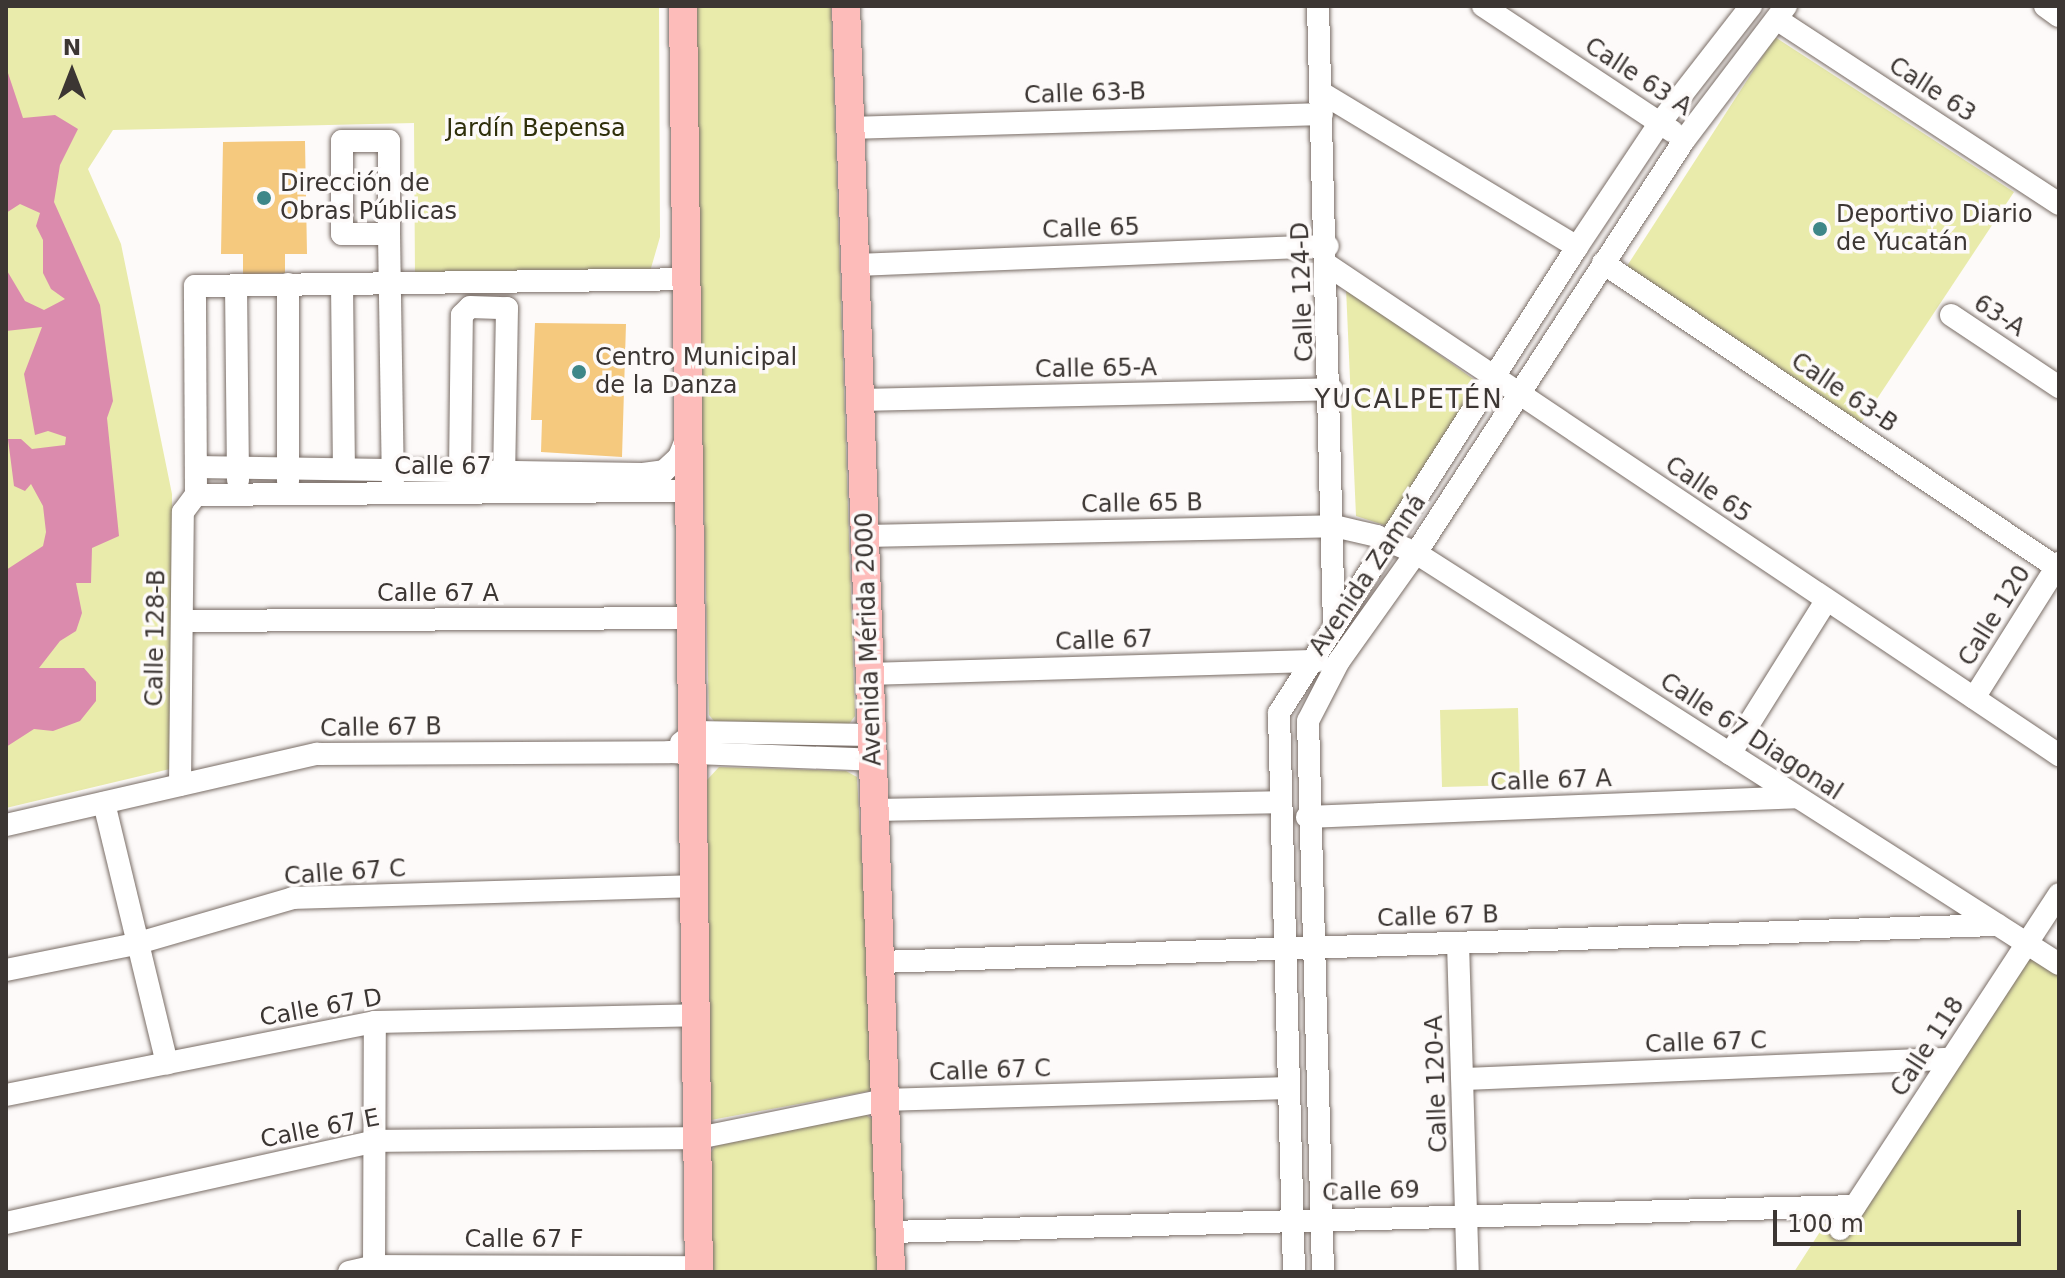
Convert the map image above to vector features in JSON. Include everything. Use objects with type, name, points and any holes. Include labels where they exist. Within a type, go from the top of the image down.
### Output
[{"type":"main road","points":[[683,6],[693,618],[686,747],[696,886],[699,1269]]},
{"type":"main road","name":"Avenida Mérida 2000","points":[[846,6],[891,1272]]},
{"type":"street","name":"Calle 124-D","points":[[1318,6],[1332,389],[1334,624]]},
{"type":"street","name":"Calle 63 A","points":[[1483,6],[1685,139]]},
{"type":"street","name":"Avenida Zamná","points":[[1294,1272],[1277,802],[1279,713],[1307,662],[1659,124],[1751,6]]},
{"type":"street","points":[[2045,6],[2059,16]]},
{"type":"street","name":"Avenida Zamná","points":[[1323,1272],[1307,817],[1308,721],[1339,661],[1416,553],[1685,139],[1782,13]]},
{"type":"street","name":"Calle 63","points":[[1782,13],[2059,204]]},
{"type":"street","points":[[1726,40],[1748,56]]},
{"type":"street","points":[[1322,103],[1577,247]]},
{"type":"street","name":"Calle 63-B","points":[[851,128],[1322,103]]},
{"type":"street","points":[[389,234],[342,234],[342,141],[389,141],[393,494]]},
{"type":"street","name":"Calle 65","points":[[855,265],[1328,256],[1518,393],[2059,755]]},
{"type":"street","name":"Calle 63-B","points":[[1603,263],[2058,565]]},
{"type":"street","points":[[196,495],[195,286],[688,279]]},
{"type":"street","points":[[288,284],[288,495]]},
{"type":"street","points":[[342,284],[344,469]]},
{"type":"street","points":[[236,285],[238,495]]},
{"type":"street","points":[[460,471],[462,315],[470,307],[507,308],[504,482]]},
{"type":"street","name":"63-A","points":[[1951,315],[2059,387]]},
{"type":"street","name":"Calle 65-A","points":[[860,400],[1332,389]]},
{"type":"street","points":[[196,467],[460,471],[504,482],[664,471],[679,457],[690,429]]},
{"type":"street","name":"Calle 67","points":[[196,495],[393,494],[504,482],[691,491]]},
{"type":"street","name":"Calle 128-B","points":[[180,785],[183,512],[196,495]]},
{"type":"street","name":"Calle 65 B","points":[[865,536],[1334,526],[1416,553]]},
{"type":"street","name":"Calle 67 Diagonal","points":[[1416,553],[2059,964]]},
{"type":"street","name":"Calle 120","points":[[1974,698],[2058,565]]},
{"type":"street","points":[[1730,754],[1826,601]]},
{"type":"street","name":"Calle 67 A","points":[[183,621],[693,618]]},
{"type":"street","name":"Calle 67","points":[[870,674],[1339,661]]},
{"type":"street","points":[[686,747],[873,747]]},
{"type":"street","name":"Calle 67 B","points":[[6,825],[317,754],[686,747]]},
{"type":"street","name":"Calle 67 A","points":[[1307,817],[1797,797]]},
{"type":"street","points":[[875,810],[1277,802]]},
{"type":"street","points":[[104,803],[135,944],[167,1063]]},
{"type":"street","name":"Calle 67 C","points":[[6,970],[135,944],[293,898],[696,886]]},
{"type":"street","name":"Calle 118","points":[[1840,1229],[2059,894]]},
{"type":"street","name":"Calle 67 B","points":[[880,962],[1997,925]]},
{"type":"street","name":"Calle 120-A","points":[[1458,943],[1468,1272]]},
{"type":"street","name":"Calle 67 D","points":[[6,1095],[375,1022],[697,1015]]},
{"type":"street","points":[[374,1266],[375,1022]]},
{"type":"street","name":"Calle 67 C","points":[[1464,1079],[1951,1059]]},
{"type":"street","name":"Calle 67 C","points":[[698,1138],[885,1100],[1287,1088]]},
{"type":"street","name":"Calle 67 E","points":[[6,1223],[375,1141],[698,1138]]},
{"type":"street","name":"Calle 69","points":[[890,1232],[1466,1214],[1855,1206]]},
{"type":"street","name":"Calle 67 F","points":[[349,1272],[374,1266],[699,1269]]},
{"type":"green space","name":"Jardín Bepensa","points":[[6,6],[659,6],[660,237],[649,275],[415,277],[414,123],[113,130],[88,169],[121,244],[172,494],[174,768],[6,808]]},
{"type":"green space","points":[[692,6],[831,6],[855,716],[849,724],[714,721],[709,715]]},
{"type":"green space","name":"Deportivo Diario de Yucatán","points":[[1775,37],[2014,192],[1861,423],[1627,266]]},
{"type":"green space","points":[[1346,288],[1483,386],[1396,529],[1356,516]]},
{"type":"green space","points":[[1518,708],[1520,785],[1442,787],[1440,710]]},
{"type":"green space","points":[[719,767],[846,771],[857,777],[875,1090],[711,1120],[707,780]]},
{"type":"green space","points":[[2030,952],[2059,971],[2059,1272],[1794,1272],[1825,1224],[1846,1236]]},
{"type":"green space","points":[[866,1115],[872,1119],[878,1272],[711,1272],[710,1154],[715,1146]]},
{"type":"shaded area","points":[[6,67],[23,118],[55,115],[78,129],[60,165],[54,202],[100,305],[113,401],[107,418],[119,536],[92,548],[91,583],[76,583],[82,613],[76,631],[60,641],[39,668],[84,668],[96,682],[96,701],[80,721],[53,731],[34,729],[6,747],[6,570],[43,546],[46,532],[43,506],[31,484],[25,491],[14,486],[8,439],[21,439],[32,449],[65,445],[66,437],[48,431],[35,435],[24,374],[42,327],[6,331],[6,269],[25,301],[44,310],[65,299],[51,289],[43,273],[43,240],[36,226],[40,213],[20,204],[6,213]]},
{"type":"building","name":"Dirección de Obras Públicas","points":[[305,141],[307,254],[285,254],[285,273],[243,274],[243,254],[221,254],[223,142]]},
{"type":"building","name":"Centro Municipal de la Danza","points":[[535,323],[626,324],[622,457],[541,452],[542,420],[531,420]]},
{"type":"place","name":"Dirección de Obras Públicas","points":[[264,198]]},
{"type":"place","name":"Deportivo Diario de Yucatán","points":[[1820,229]]},
{"type":"place","name":"Centro Municipal de la Danza","points":[[579,372]]},
{"type":"district","name":"YUCALPETÉN","points":[[1409,400]]}]
